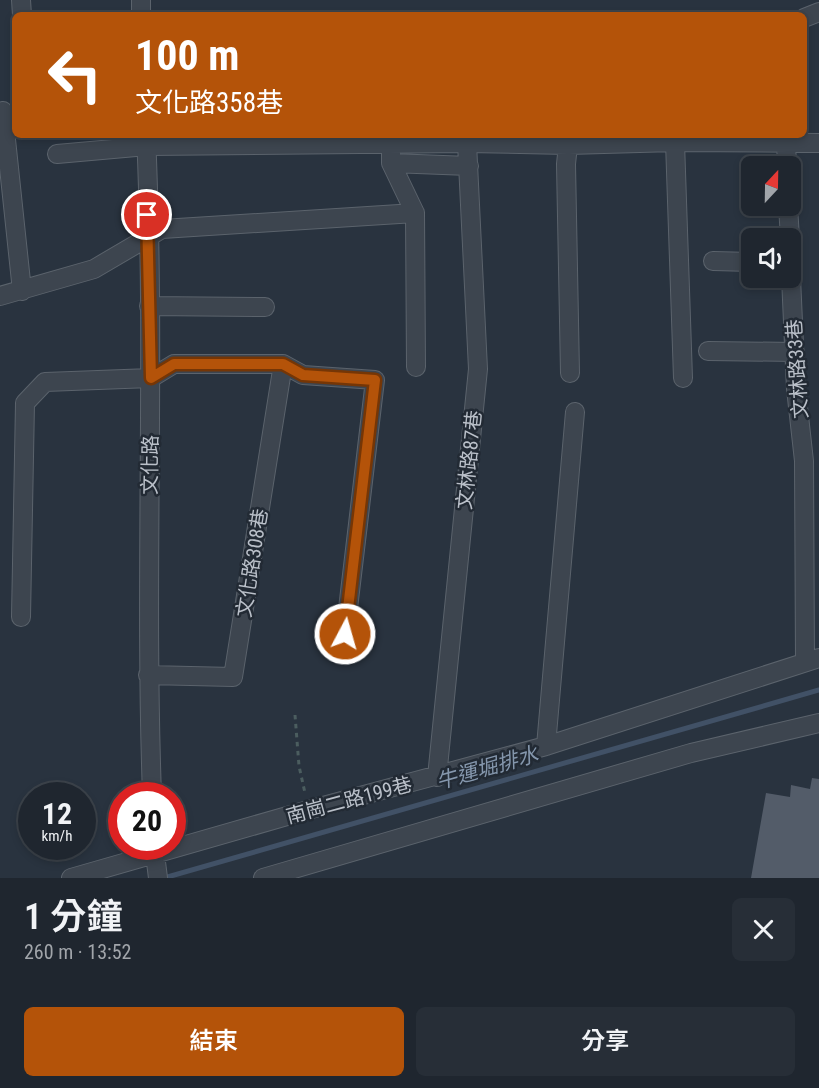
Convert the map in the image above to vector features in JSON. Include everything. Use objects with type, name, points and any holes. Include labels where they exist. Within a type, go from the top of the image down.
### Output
[{"type":"street","points":[[3,111],[22,291]]},
{"type":"street","points":[[57,154],[147,141],[391,144],[515,140],[568,145],[675,141],[819,143]]},
{"type":"street","name":"文化路","points":[[147,141],[151,378],[148,675],[152,782]]},
{"type":"street","points":[[675,141],[682,378]]},
{"type":"street","name":"文林路87巷","points":[[437,777],[478,369],[467,143]]},
{"type":"street","points":[[786,143],[787,156]]},
{"type":"street","points":[[391,144],[391,163],[415,213],[416,367]]},
{"type":"street","points":[[568,145],[566,164],[570,373]]},
{"type":"street","points":[[391,163],[469,166]]},
{"type":"street","points":[[0,296],[94,269],[162,229],[415,213]]},
{"type":"street","points":[[713,261],[741,262]]},
{"type":"street","name":"文林路33巷","points":[[792,288],[804,461],[812,660]]},
{"type":"street","points":[[149,306],[265,308]]},
{"type":"street","points":[[708,351],[795,352]]},
{"type":"street","points":[[21,617],[25,403],[45,382],[151,378],[174,364],[283,364],[303,375],[375,380],[345,634]]},
{"type":"street","name":"文化路308巷","points":[[148,675],[233,677],[283,364]]},
{"type":"street","points":[[546,746],[575,411]]},
{"type":"street","name":"南崗二路199巷","points":[[186,842],[546,746],[812,660]]},
{"type":"street","points":[[263,878],[691,753],[819,723]]},
{"type":"street","name":"南崗二路199巷","points":[[70,878],[126,860]]},
{"type":"street","points":[[155,860],[158,878]]},
{"type":"path","points":[[295,715],[299,766],[308,810]]},
{"type":"building","points":[[812,778],[819,779],[819,878],[751,878],[766,793],[790,797],[791,785],[810,789]]},
{"type":"waterway","name":"牛運堀排水","points":[[164,878],[819,690]]},
{"type":"route","points":[[147,215],[151,378],[174,364],[283,364],[303,375],[375,380],[345,634]]}]
